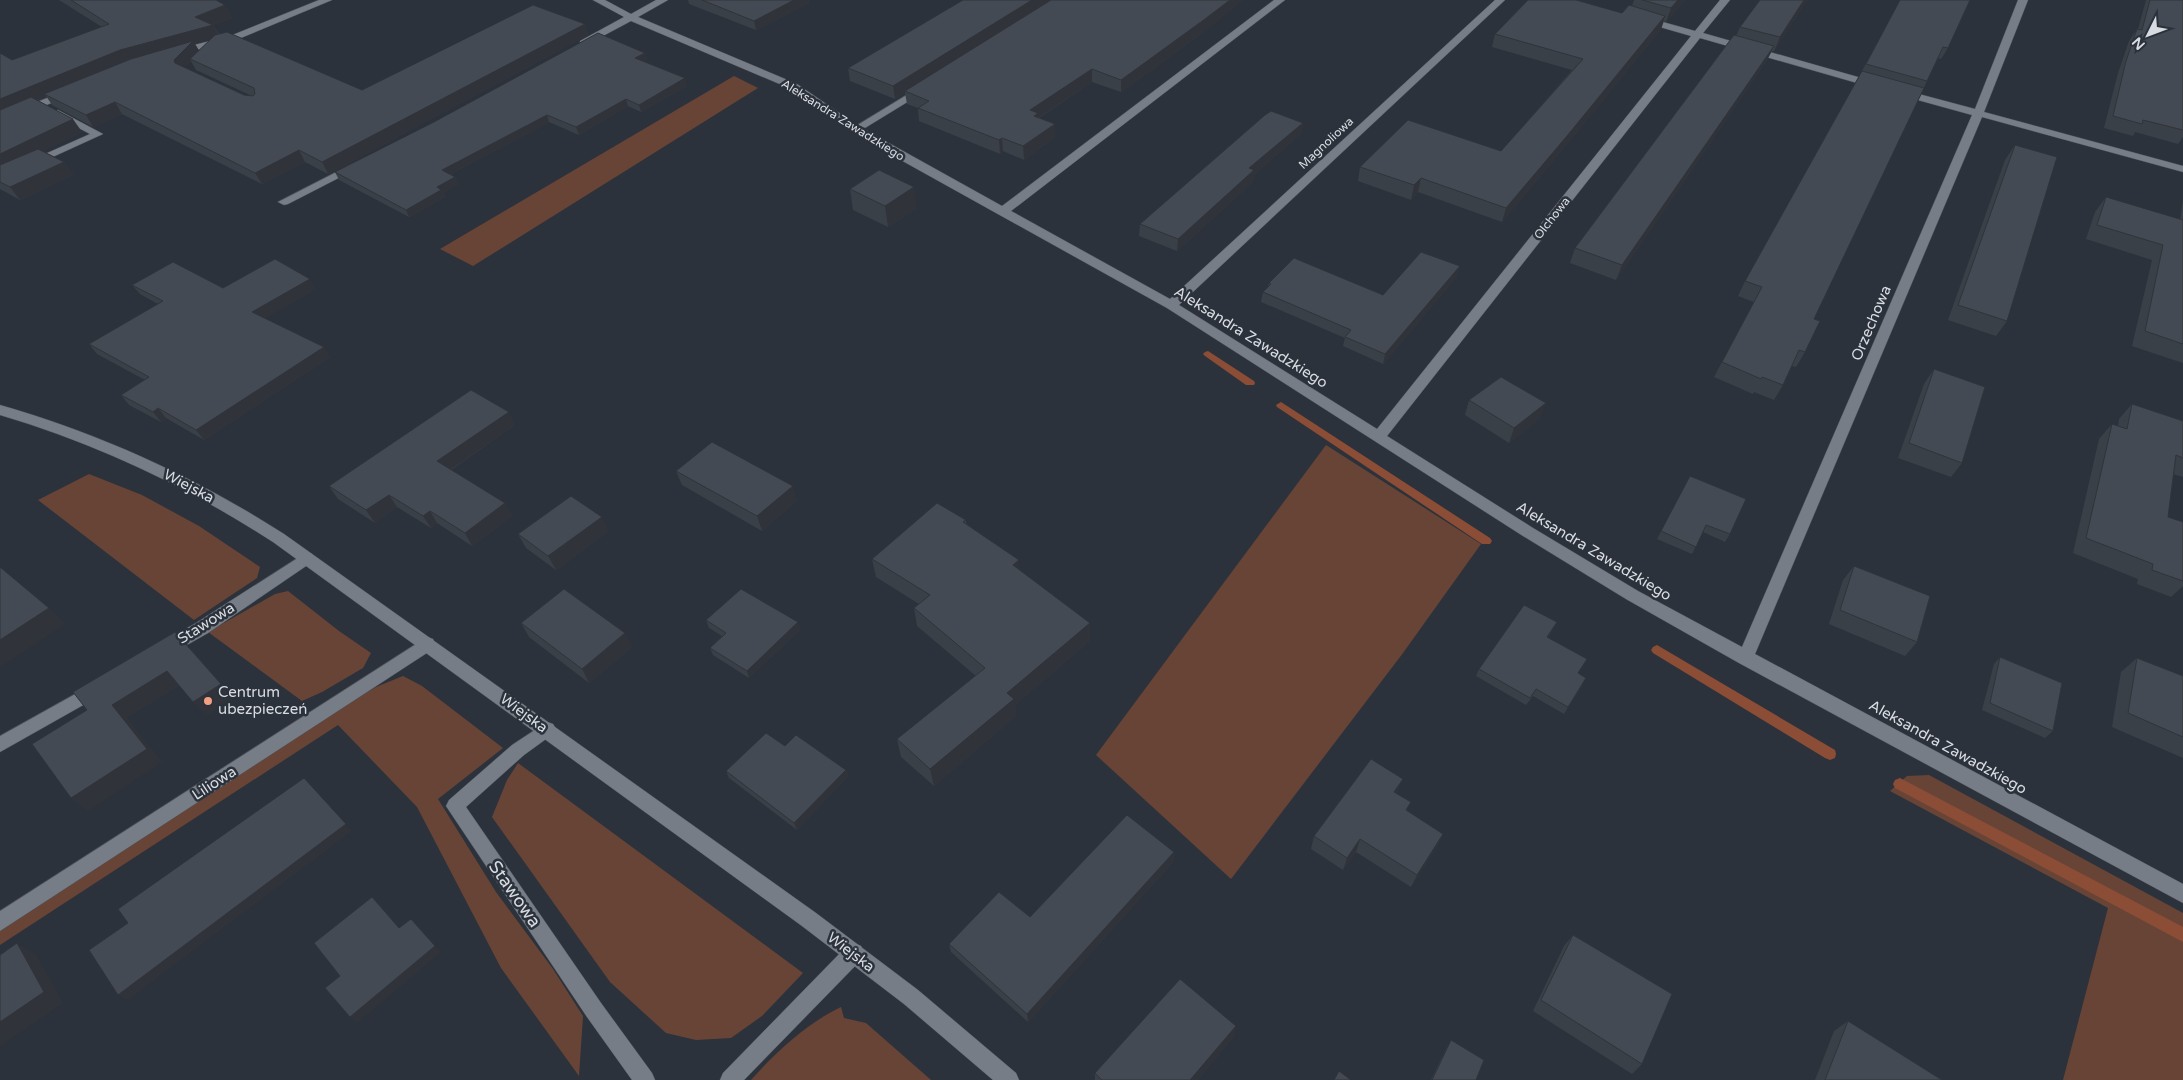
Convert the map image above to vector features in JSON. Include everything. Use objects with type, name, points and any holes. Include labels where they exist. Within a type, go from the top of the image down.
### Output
[{"type":"street","points":[[169,54],[218,42],[262,28],[327,0]]},
{"type":"street","name":"Aleksandra Zawadzkiego","points":[[598,0],[630,17],[794,86],[856,129],[904,157],[1170,305],[1528,532],[1632,595],[2183,894]]},
{"type":"street","points":[[569,50],[663,0]]},
{"type":"street","points":[[1003,211],[1280,0]]},
{"type":"street","name":"Magnoliowa","points":[[1170,305],[1183,296],[1500,0]]},
{"type":"street","name":"Olchowa","points":[[1379,436],[1725,0]]},
{"type":"street","name":"Orzechowa","points":[[1745,658],[1978,114],[2023,0]]},
{"type":"street","points":[[1635,17],[1978,114],[2183,169]]},
{"type":"street","points":[[205,54],[218,42]]},
{"type":"street","points":[[856,129],[934,81]]},
{"type":"street","points":[[0,121],[75,89]]},
{"type":"street","points":[[0,178],[98,134],[41,104]]},
{"type":"street","points":[[284,202],[361,163]]},
{"type":"street","name":"Wiejska","points":[[0,410],[33,419],[107,447],[183,481],[263,528],[547,729],[854,953],[971,1046],[1009,1080]]},
{"type":"street","name":"Stawowa","points":[[152,657],[202,628],[307,558]]},
{"type":"street","name":"Liliowa","points":[[0,922],[427,644]]},
{"type":"street","points":[[0,745],[110,681]]},
{"type":"street","name":"Stawowa","points":[[547,729],[518,750],[455,806],[594,1010],[645,1080]]},
{"type":"street","points":[[730,1080],[854,953]]},
{"type":"shaded area","points":[[734,76],[758,88],[473,266],[440,249]]},
{"type":"shaded area","points":[[1326,445],[1481,544],[1403,653],[1231,879],[1096,755]]},
{"type":"shaded area","points":[[89,474],[142,495],[199,526],[260,567],[257,578],[194,620],[38,500]]},
{"type":"shaded area","points":[[288,591],[339,631],[371,653],[363,668],[322,692],[302,701],[208,632],[275,594]]},
{"type":"shaded area","points":[[403,676],[422,686],[503,748],[438,799],[496,892],[553,969],[583,1016],[579,1076],[501,968],[417,807],[338,725],[0,945],[0,931],[344,705],[376,687]]},
{"type":"shaded area","points":[[518,763],[803,973],[762,1016],[731,1038],[696,1040],[666,1033],[610,982],[492,817],[507,780]]},
{"type":"shaded area","points":[[1929,775],[2183,913],[2183,1080],[2063,1080],[2108,908],[1890,791],[1907,776]]},
{"type":"shaded area","points":[[841,1007],[844,1018],[866,1023],[931,1080],[751,1080],[771,1059],[804,1030]]},
{"type":"building","points":[[71,0],[216,0],[225,5],[195,17],[213,25],[120,50],[0,99],[0,53],[12,60],[109,24]]},
{"type":"building","points":[[702,0],[794,0],[754,21]]},
{"type":"building","points":[[963,0],[1032,0],[893,86],[848,68]]},
{"type":"building","points":[[1051,0],[1230,0],[1121,80],[1092,69],[1030,110],[1038,113],[1034,116],[1055,124],[1023,146],[1002,138],[999,140],[918,108],[929,101],[905,91]]},
{"type":"building","points":[[1528,0],[1576,0],[1622,13],[1629,5],[1665,16],[1506,208],[1421,178],[1414,185],[1360,167],[1408,120],[1501,151],[1583,59],[1495,34]]},
{"type":"building","points":[[1642,0],[1678,0],[1671,8]]},
{"type":"building","points":[[1760,0],[1804,0],[1780,37],[1740,27]]},
{"type":"building","points":[[1900,0],[1970,0],[1948,48],[1943,47],[1927,81],[1866,64]]},
{"type":"building","points":[[2150,0],[2183,0],[2183,130],[2143,120],[2142,124],[2113,116],[2126,61],[2137,29],[2142,30]]},
{"type":"building","points":[[533,5],[585,24],[322,162],[299,150],[255,173],[115,102],[86,115],[44,94],[131,59],[193,41],[174,60],[175,63],[244,95],[253,96],[255,94],[254,88],[190,59],[215,35],[227,32],[362,90]]},
{"type":"building","points":[[598,33],[645,53],[635,58],[685,78],[639,105],[626,99],[576,127],[547,115],[442,170],[455,177],[437,187],[441,190],[406,210],[335,172],[432,123]]},
{"type":"building","points":[[1734,35],[1774,46],[1622,265],[1575,248]]},
{"type":"building","points":[[1862,71],[1924,88],[1814,319],[1820,321],[1805,352],[1799,350],[1783,385],[1762,377],[1761,379],[1722,362],[1762,287],[1745,281]]},
{"type":"building","points":[[31,97],[73,119],[0,154],[0,110]]},
{"type":"building","points":[[1271,111],[1303,123],[1249,168],[1254,170],[1178,239],[1140,224],[1265,115]]},
{"type":"building","points":[[2015,145],[2057,157],[2007,321],[1958,305]]},
{"type":"building","points":[[38,149],[64,162],[10,187],[0,182],[0,165]]},
{"type":"building","points":[[879,170],[914,187],[885,206],[850,189]]},
{"type":"building","points":[[2106,197],[2183,220],[2183,344],[2145,331],[2163,245],[2097,225]]},
{"type":"building","points":[[1421,252],[1460,266],[1385,354],[1345,337],[1351,330],[1263,292],[1271,284],[1269,283],[1294,258],[1383,295]]},
{"type":"building","points":[[275,259],[310,279],[252,312],[324,347],[196,430],[158,408],[153,412],[121,395],[149,377],[89,344],[163,301],[132,285],[173,262],[223,288]]},
{"type":"building","points":[[1934,369],[1985,387],[1962,463],[1909,443]]},
{"type":"building","points":[[1501,377],[1546,403],[1514,428],[1469,400]]},
{"type":"building","points":[[471,390],[509,412],[437,461],[505,503],[465,533],[430,511],[423,516],[389,495],[366,510],[329,486]]},
{"type":"building","points":[[2132,404],[2183,421],[2183,458],[2176,455],[2168,517],[2183,522],[2183,581],[2152,570],[2153,564],[2086,538],[2112,424],[2127,429]]},
{"type":"building","points":[[712,442],[793,486],[757,516],[676,471]]},
{"type":"building","points":[[1690,476],[1746,499],[1730,534],[1706,525],[1696,547],[1661,531]]},
{"type":"building","points":[[571,496],[602,517],[548,556],[518,534]]},
{"type":"building","points":[[937,503],[966,520],[963,522],[1019,560],[1013,565],[1090,623],[1007,693],[1014,699],[930,769],[897,739],[985,668],[914,608],[930,595],[872,559]]},
{"type":"building","points":[[1854,566],[1930,596],[1917,642],[1840,610]]},
{"type":"building","points":[[0,567],[49,608],[0,640]]},
{"type":"building","points":[[564,589],[625,633],[582,669],[521,623]]},
{"type":"building","points":[[741,589],[798,622],[747,671],[710,648],[726,633],[706,620]]},
{"type":"building","points":[[1524,605],[1557,622],[1547,637],[1587,659],[1578,673],[1586,678],[1568,707],[1536,689],[1530,698],[1479,669]]},
{"type":"building","points":[[175,632],[221,684],[193,702],[167,671],[112,705],[147,749],[71,798],[32,744],[87,710],[73,692]]},
{"type":"building","points":[[2000,657],[2062,683],[2053,731],[1990,703]]},
{"type":"building","points":[[2137,658],[2183,676],[2183,737],[2128,713]]},
{"type":"building","points":[[766,733],[785,746],[796,735],[846,770],[794,823],[726,771]]},
{"type":"building","points":[[1371,759],[1403,779],[1394,792],[1411,802],[1406,810],[1443,834],[1417,875],[1360,839],[1347,858],[1314,836]]},
{"type":"building","points":[[304,778],[346,824],[118,995],[89,950],[128,923],[118,909]]},
{"type":"building","points":[[1127,815],[1174,852],[1027,1014],[949,944],[999,892],[1030,917]]},
{"type":"building","points":[[372,897],[399,928],[411,919],[435,946],[350,1017],[325,988],[340,976],[314,943]]},
{"type":"building","points":[[1573,935],[1672,994],[1642,1064],[1541,1000]]},
{"type":"building","points":[[17,943],[44,992],[0,1022],[0,955]]},
{"type":"building","points":[[1180,979],[1236,1026],[1190,1080],[1102,1080],[1095,1073]]},
{"type":"building","points":[[1848,1021],[1942,1080],[1825,1080]]},
{"type":"building","points":[[1451,1040],[1484,1060],[1476,1080],[1432,1080]]},
{"type":"building","points":[[1339,1071],[1351,1080],[1334,1080]]},
{"type":"waterway","points":[[1208,354],[1250,383]]},
{"type":"waterway","points":[[1281,405],[1486,541]]},
{"type":"waterway","points":[[1657,650],[1830,754]]},
{"type":"waterway","points":[[1900,784],[2183,935]]},
{"type":"place","name":"Centrum ubezpieczeń","points":[[208,701]]}]
